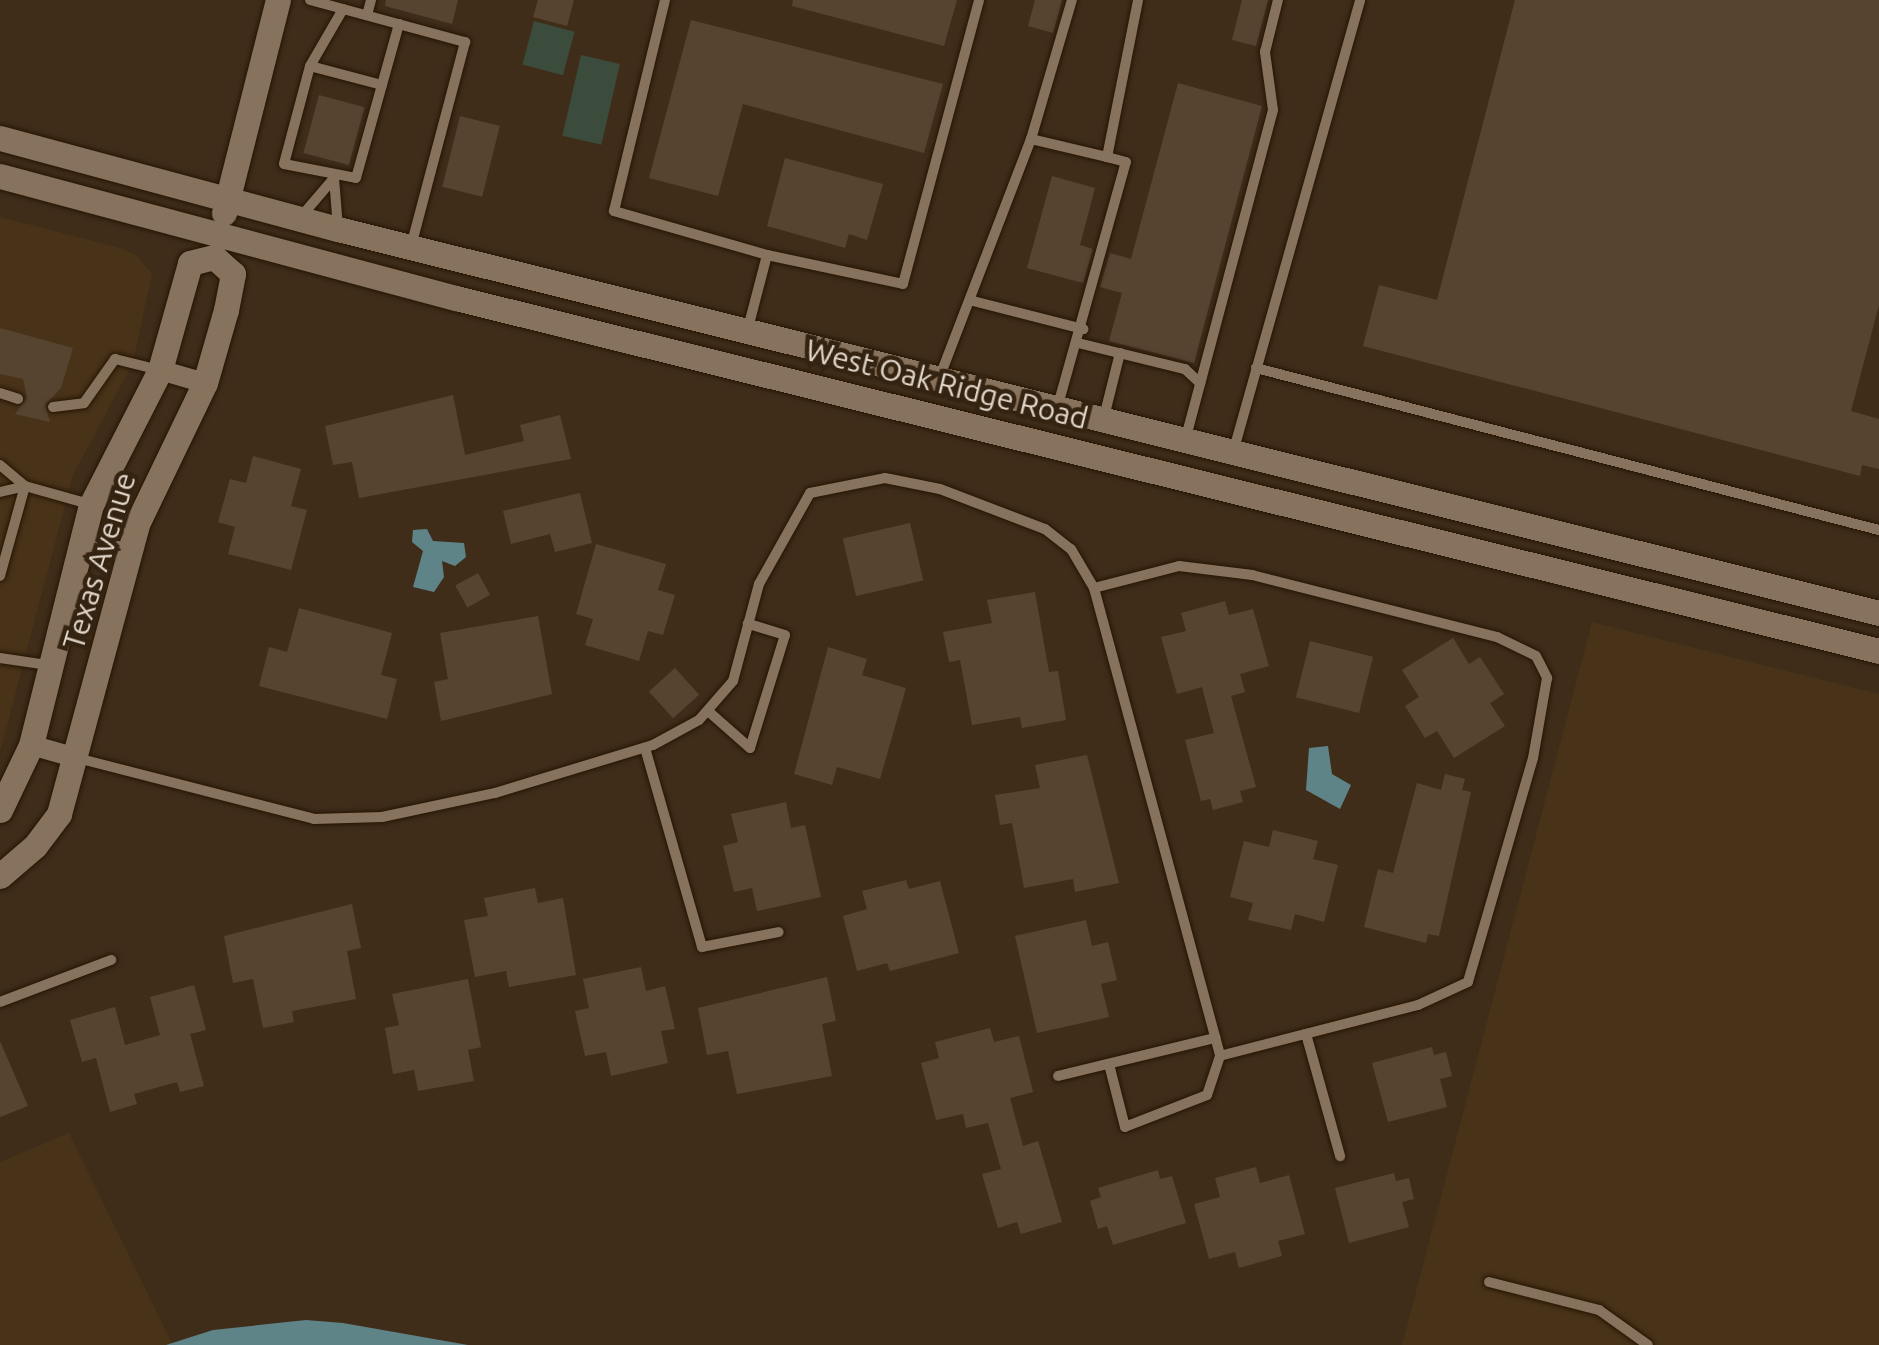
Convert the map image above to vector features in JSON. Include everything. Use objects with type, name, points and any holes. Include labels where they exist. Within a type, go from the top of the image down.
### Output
[{"type":"street","points":[[216,246],[278,0]]},
{"type":"street","name":"West Oak Ridge Road","points":[[0,138],[338,229],[1058,405],[1879,613]]},
{"type":"street","name":"West Oak Ridge Road","points":[[0,176],[216,246],[575,324],[1879,652]]},
{"type":"street","name":"Texas Avenue","points":[[0,810],[32,745],[91,505],[160,370],[190,262],[216,246],[233,274],[204,384],[156,478],[128,554],[77,758],[58,814],[35,846],[0,876]]},
{"type":"street","points":[[575,324],[606,314],[732,346],[748,328]]},
{"type":"street","points":[[160,370],[204,384]]},
{"type":"street","points":[[1114,459],[1147,452],[1225,467],[1234,449]]},
{"type":"street","points":[[82,540],[128,554]]},
{"type":"street","points":[[1623,589],[1633,551]]},
{"type":"street","points":[[32,745],[77,758]]},
{"type":"lane","points":[[310,0],[466,42],[411,247]]},
{"type":"lane","points":[[367,15],[371,0]]},
{"type":"lane","points":[[665,0],[614,211],[767,255],[903,284],[979,0]]},
{"type":"lane","points":[[940,376],[973,301],[1031,139],[1072,0]]},
{"type":"lane","points":[[1107,158],[1138,0]]},
{"type":"lane","points":[[1186,437],[1273,110],[1265,52],[1278,0]]},
{"type":"lane","points":[[1234,449],[1360,0]]},
{"type":"lane","points":[[343,9],[310,66],[284,164],[334,178],[356,178],[399,24]]},
{"type":"lane","points":[[310,66],[382,85]]},
{"type":"lane","points":[[1031,139],[1126,162],[1083,329],[1058,405]]},
{"type":"lane","points":[[299,219],[334,178]]},
{"type":"lane","points":[[334,178],[338,229]]},
{"type":"lane","points":[[748,328],[767,255]]},
{"type":"lane","points":[[973,301],[1083,329]]},
{"type":"lane","points":[[1078,343],[1185,369],[1200,383]]},
{"type":"lane","points":[[1104,417],[1120,352]]},
{"type":"lane","points":[[53,407],[84,403],[115,359],[160,370]]},
{"type":"lane","points":[[1256,368],[1879,530]]},
{"type":"lane","points":[[0,393],[18,398]]},
{"type":"lane","points":[[0,464],[25,486],[91,505]]},
{"type":"lane","points":[[77,758],[330,818],[382,817],[495,793],[645,748],[708,711],[733,681],[759,584],[810,493],[885,478],[940,488],[1045,529],[1071,549],[1094,588],[1220,1056],[1207,1095],[1125,1126],[1109,1064]]},
{"type":"lane","points":[[0,492],[25,486]]},
{"type":"lane","points":[[0,576],[25,486]]},
{"type":"lane","points":[[1094,588],[1179,566],[1252,574],[1498,637],[1536,656],[1548,678],[1533,758],[1468,982],[1418,1005],[1220,1056]]},
{"type":"lane","points":[[708,711],[750,748],[785,636],[748,624]]},
{"type":"lane","points":[[0,658],[51,666]]},
{"type":"lane","points":[[645,748],[702,948],[779,932]]},
{"type":"lane","points":[[0,1002],[111,960]]},
{"type":"lane","points":[[1306,1034],[1340,1156]]},
{"type":"lane","points":[[1058,1076],[1214,1038]]},
{"type":"lane","points":[[1489,1282],[1599,1310],[1648,1345]]},
{"type":"shaded area","points":[[0,217],[117,247],[136,255],[152,274],[133,363],[73,475],[0,752]]},
{"type":"shaded area","points":[[1592,622],[1879,694],[1879,1345],[1402,1345]]},
{"type":"shaded area","points":[[69,1133],[173,1345],[0,1345],[0,1162]]},
{"type":"green space","points":[[534,21],[575,32],[563,75],[522,64]]},
{"type":"green space","points":[[581,55],[620,64],[601,145],[562,136]]},
{"type":"water","points":[[427,529],[433,541],[464,543],[466,557],[455,566],[442,561],[444,577],[434,592],[413,587],[423,551],[412,542],[413,530]]},
{"type":"water","points":[[1328,746],[1332,774],[1351,785],[1340,809],[1306,790],[1309,748]]},
{"type":"water","points":[[306,1320],[468,1345],[166,1345],[213,1330]]},
{"type":"building","points":[[386,0],[458,0],[452,24],[385,6]]},
{"type":"building","points":[[538,0],[574,0],[567,26],[533,17]]},
{"type":"building","points":[[793,0],[957,0],[944,46],[792,6]]},
{"type":"building","points":[[1035,0],[1062,0],[1053,33],[1028,26]]},
{"type":"building","points":[[1242,0],[1268,0],[1256,46],[1232,40]]},
{"type":"building","points":[[1515,0],[1879,0],[1879,305],[1851,411],[1879,419],[1879,469],[1862,465],[1860,476],[1363,346],[1379,285],[1437,300]]},
{"type":"building","points":[[691,20],[943,84],[924,153],[743,104],[718,196],[649,178]]},
{"type":"building","points":[[1178,83],[1262,106],[1194,363],[1109,341],[1122,293],[1100,287],[1110,253],[1131,259]]},
{"type":"building","points":[[319,95],[364,107],[349,165],[303,153]]},
{"type":"building","points":[[460,116],[500,126],[482,197],[442,187]]},
{"type":"building","points":[[785,158],[883,184],[867,240],[849,234],[845,248],[767,226]]},
{"type":"building","points":[[1052,176],[1095,188],[1080,245],[1093,249],[1083,283],[1027,268]]},
{"type":"building","points":[[0,328],[73,348],[61,388],[45,405],[50,422],[15,414],[27,398],[23,379],[0,374]]},
{"type":"building","points":[[453,395],[465,455],[524,441],[520,425],[560,415],[571,459],[359,498],[352,462],[333,465],[325,426]]},
{"type":"building","points":[[253,456],[301,469],[291,506],[307,510],[291,570],[228,554],[235,527],[218,522],[230,479],[246,483]]},
{"type":"building","points":[[580,493],[592,543],[555,552],[550,534],[511,544],[503,511]]},
{"type":"building","points":[[910,523],[923,580],[856,596],[843,539]]},
{"type":"building","points":[[596,544],[666,564],[658,590],[675,595],[663,635],[648,631],[639,661],[585,645],[593,619],[576,614]]},
{"type":"building","points":[[478,573],[490,595],[467,607],[455,586]]},
{"type":"building","points":[[1035,592],[1049,672],[1058,671],[1066,720],[1022,728],[1020,717],[972,725],[960,660],[949,662],[943,632],[992,623],[987,600]]},
{"type":"building","points":[[1225,601],[1229,615],[1253,609],[1269,666],[1240,674],[1245,692],[1231,696],[1256,787],[1240,791],[1243,802],[1213,810],[1210,799],[1201,801],[1185,740],[1214,733],[1202,687],[1177,694],[1161,637],[1186,631],[1181,613]]},
{"type":"building","points":[[299,608],[392,633],[381,675],[397,679],[387,719],[259,686],[269,647],[287,652]]},
{"type":"building","points":[[538,616],[552,694],[441,721],[434,682],[448,679],[440,633]]},
{"type":"building","points":[[1453,638],[1469,664],[1480,657],[1504,694],[1490,703],[1505,726],[1454,758],[1437,731],[1425,738],[1405,706],[1419,697],[1402,670]]},
{"type":"building","points":[[1310,641],[1373,657],[1359,713],[1296,697]]},
{"type":"building","points":[[828,647],[867,659],[862,675],[906,688],[880,779],[837,767],[832,785],[794,774]]},
{"type":"building","points":[[675,668],[699,695],[673,718],[649,691]]},
{"type":"building","points":[[1087,755],[1119,883],[1075,892],[1073,879],[1024,888],[1012,823],[1000,825],[995,795],[1040,788],[1035,765]]},
{"type":"building","points":[[1445,774],[1465,779],[1462,790],[1471,792],[1439,936],[1428,934],[1426,943],[1364,927],[1378,869],[1393,873],[1417,783],[1441,790]]},
{"type":"building","points":[[786,802],[791,828],[805,825],[821,897],[757,911],[752,888],[734,892],[723,846],[738,842],[731,814]]},
{"type":"building","points":[[1273,830],[1318,841],[1313,859],[1338,865],[1324,922],[1295,914],[1291,930],[1248,920],[1253,903],[1230,897],[1244,841],[1269,847]]},
{"type":"building","points":[[906,880],[909,889],[940,881],[959,953],[890,971],[887,963],[857,971],[843,916],[867,909],[862,891]]},
{"type":"building","points":[[535,888],[538,903],[563,898],[576,975],[509,987],[506,971],[475,977],[464,920],[488,916],[484,898]]},
{"type":"building","points":[[352,904],[361,948],[347,951],[356,999],[292,1011],[294,1022],[263,1028],[253,979],[233,983],[224,936]]},
{"type":"building","points":[[1086,920],[1092,946],[1108,942],[1117,980],[1101,984],[1109,1017],[1037,1033],[1015,936]]},
{"type":"building","points":[[641,967],[646,991],[665,986],[675,1029],[661,1031],[668,1063],[611,1076],[606,1052],[585,1056],[575,1011],[589,1008],[583,979]]},
{"type":"building","points":[[827,977],[836,1021],[822,1024],[832,1076],[737,1094],[728,1051],[707,1055],[698,1008]]},
{"type":"building","points":[[468,979],[481,1047],[468,1050],[474,1081],[418,1091],[414,1070],[393,1074],[385,1028],[399,1025],[392,994]]},
{"type":"building","points":[[194,985],[206,1030],[190,1034],[204,1086],[180,1092],[177,1082],[134,1094],[137,1104],[110,1112],[96,1058],[82,1062],[70,1020],[115,1007],[125,1045],[160,1035],[150,997]]},
{"type":"building","points":[[990,1028],[994,1042],[1019,1036],[1033,1092],[1010,1098],[1023,1146],[1038,1141],[1062,1222],[1021,1234],[1017,1222],[998,1228],[982,1174],[1001,1169],[988,1123],[966,1128],[963,1114],[936,1120],[921,1063],[939,1058],[935,1042]]},
{"type":"building","points":[[0,1041],[28,1106],[0,1117]]},
{"type":"building","points":[[1432,1047],[1434,1055],[1446,1052],[1452,1076],[1440,1079],[1447,1107],[1388,1122],[1372,1063]]},
{"type":"building","points":[[1256,1167],[1260,1183],[1289,1175],[1305,1234],[1278,1241],[1282,1256],[1239,1268],[1235,1252],[1209,1259],[1194,1204],[1220,1197],[1215,1178]]},
{"type":"building","points":[[1158,1170],[1160,1179],[1172,1176],[1186,1223],[1113,1245],[1107,1226],[1098,1229],[1090,1201],[1101,1197],[1098,1188]]},
{"type":"building","points":[[1394,1173],[1396,1181],[1409,1178],[1414,1199],[1402,1202],[1409,1227],[1349,1243],[1335,1188]]}]
